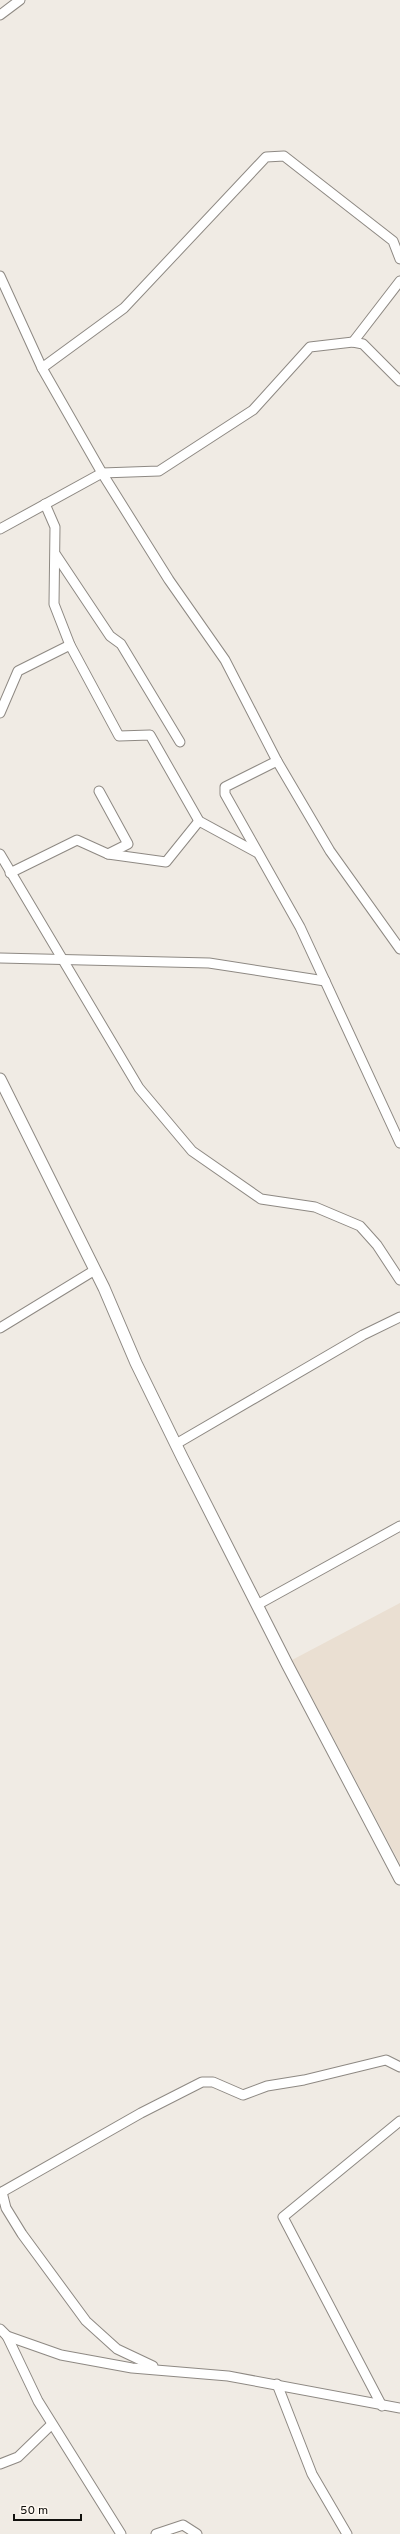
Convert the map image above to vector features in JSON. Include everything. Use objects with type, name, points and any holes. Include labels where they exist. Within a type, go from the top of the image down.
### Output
[{"type":"street","points":[[0,15],[20,0]]},
{"type":"street","points":[[42,368],[124,308],[266,157],[284,156],[394,241],[400,259]]},
{"type":"street","points":[[0,276],[42,368],[102,473],[169,580],[225,660],[277,762],[330,851],[400,950]]},
{"type":"street","points":[[353,342],[400,281]]},
{"type":"street","points":[[0,529],[102,473],[159,471],[253,410],[310,348],[353,342],[363,344],[400,381]]},
{"type":"street","points":[[45,504],[56,527],[54,604],[70,645],[119,736],[150,735],[199,821],[257,853]]},
{"type":"street","points":[[56,555],[110,636],[121,644],[180,742]]},
{"type":"street","points":[[0,713],[18,671],[70,645]]},
{"type":"street","points":[[277,762],[225,787],[225,794],[300,927],[400,1143]]},
{"type":"street","points":[[99,791],[128,844],[108,854]]},
{"type":"street","points":[[10,873],[77,840],[108,854],[166,862],[199,821]]},
{"type":"street","points":[[0,854],[139,1088],[192,1151],[262,1199],[315,1207],[360,1226],[377,1245],[400,1280]]},
{"type":"street","points":[[0,958],[209,963],[325,981]]},
{"type":"street","points":[[0,1079],[95,1270],[176,1444],[257,1605],[400,1879]]},
{"type":"street","points":[[0,1328],[95,1270]]},
{"type":"street","points":[[176,1444],[363,1335],[400,1317]]},
{"type":"street","points":[[257,1605],[400,1526]]},
{"type":"street","points":[[161,2370],[117,2349],[86,2321],[22,2234],[6,2208],[1,2193],[140,2113],[202,2082],[213,2082],[243,2095],[267,2086],[304,2080],[386,2060],[400,2067]]},
{"type":"street","points":[[382,2406],[283,2217],[400,2121]]},
{"type":"street","points":[[0,2329],[7,2336],[15,2356],[51,2425],[121,2534]]},
{"type":"street","points":[[7,2336],[61,2355],[132,2368],[228,2376],[277,2384],[382,2406],[400,2408]]},
{"type":"street","points":[[277,2384],[312,2474],[347,2534]]},
{"type":"street","points":[[0,2464],[18,2456],[51,2425]]},
{"type":"street","points":[[156,2534],[183,2525],[197,2534]]},
{"type":"shaded area","points":[[400,1603],[400,1864],[292,1660]]}]
